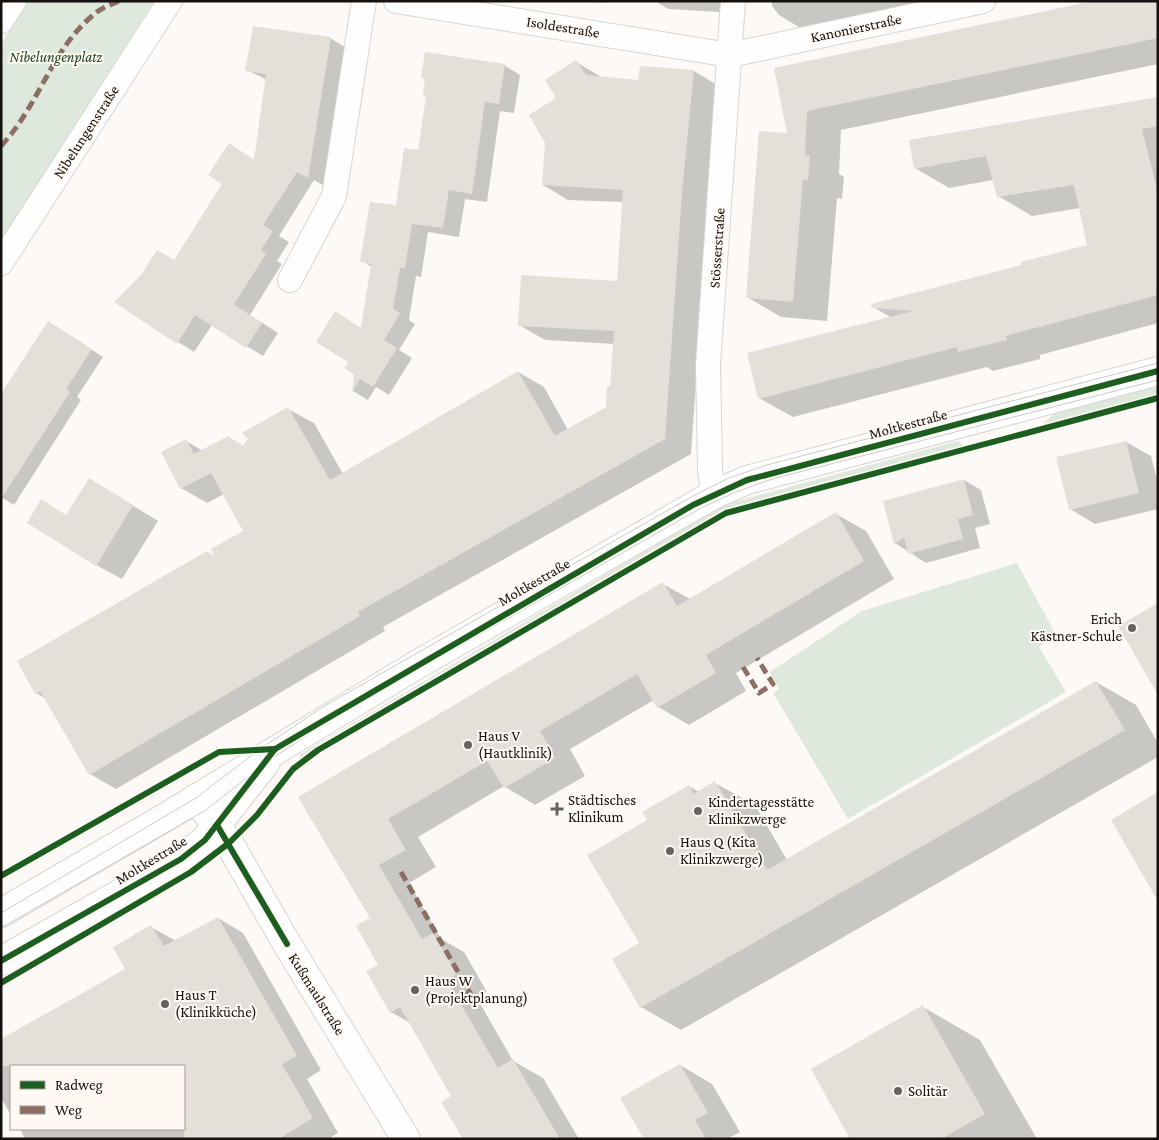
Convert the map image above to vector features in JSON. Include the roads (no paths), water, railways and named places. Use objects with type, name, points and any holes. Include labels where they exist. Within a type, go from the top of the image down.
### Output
[{"type":"main road","name":"Moltkestraße","points":[[1,913],[430,657],[713,495],[747,480],[1158,372]]},
{"type":"main road","name":"Moltkestraße","points":[[1,961],[182,859],[204,840],[275,749]]},
{"type":"main road","name":"Kußmaulstraße","points":[[196,798],[217,824],[406,1139]]},
{"type":"street","points":[[1,21],[14,1]]},
{"type":"street","name":"Nibelungenstraße","points":[[1,263],[170,1]]},
{"type":"street","points":[[290,280],[334,196],[364,1]]},
{"type":"street","name":"Isoldestraße","points":[[396,1],[730,55]]},
{"type":"street","name":"Stösserstraße","points":[[713,495],[710,469],[708,365],[733,1]]},
{"type":"street","name":"Kanonierstraße","points":[[730,55],[983,1]]},
{"type":"tram line","points":[[1,913],[196,798],[260,749],[326,705],[693,496],[729,478],[767,465],[1158,363]]},
{"type":"tram line","points":[[1,928],[206,810],[267,762],[330,720],[701,508],[736,492],[772,479],[1158,380]]},
{"type":"place","name":"Erich Kästner-Schule","points":[[1132,628]]},
{"type":"place","name":"Haus V (Hautklinik)","points":[[468,745]]},
{"type":"place","name":"Städtisches Klinikum","points":[[557,809]]},
{"type":"place","name":"Kindertagesstätte Klinikzwerge","points":[[698,811]]},
{"type":"place","name":"Haus Q (Kita Klinikzwerge)","points":[[670,851]]},
{"type":"place","name":"Haus W (Projektplanung)","points":[[415,990]]},
{"type":"place","name":"Haus T (Klinikküche)","points":[[165,1004]]},
{"type":"place","name":"Solitär","points":[[898,1091]]},
{"type":"park label","name":"Nibelungenplatz","points":[[56,57]]}]
